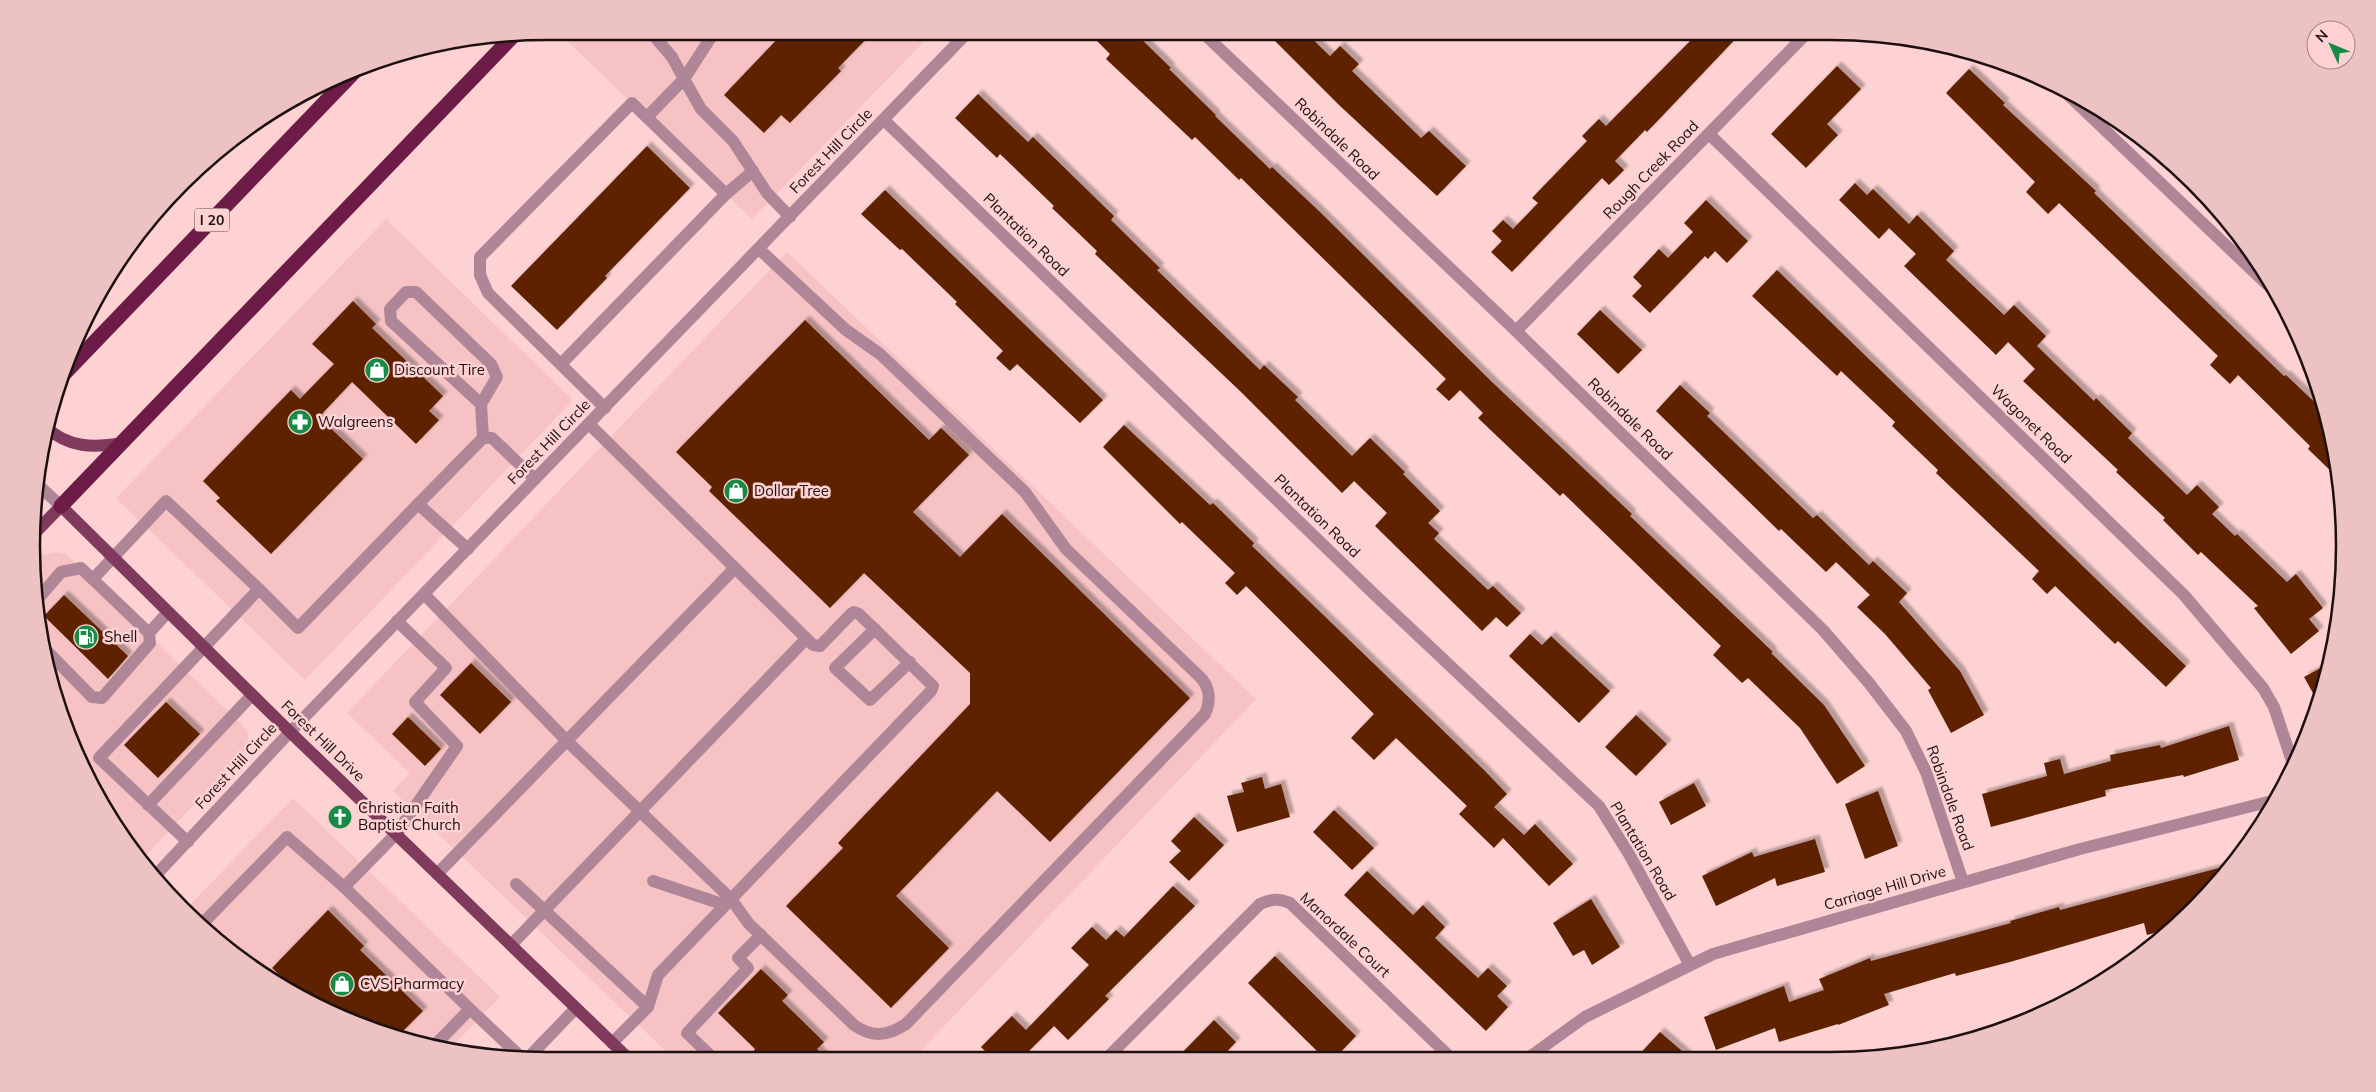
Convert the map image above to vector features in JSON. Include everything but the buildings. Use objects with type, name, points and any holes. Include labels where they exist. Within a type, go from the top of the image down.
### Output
[{"type":"highway","points":[[61,506],[508,41]]},
{"type":"highway","name":"I 20","points":[[75,363],[344,82]]},
{"type":"main road","points":[[53,433],[60,439],[86,446],[100,447],[122,443]]},
{"type":"main road","points":[[41,527],[61,506]]},
{"type":"main road","name":"Forest Hill Drive","points":[[61,506],[252,695],[622,1052]]},
{"type":"street","points":[[658,40],[672,57],[702,109],[733,141],[767,193],[790,217]]},
{"type":"street","points":[[647,118],[684,79],[709,40]]},
{"type":"street","name":"Forest Hill Circle","points":[[159,872],[290,732],[959,40]]},
{"type":"street","name":"Robindale Road","points":[[1210,40],[1516,331],[1823,630],[1869,682],[1906,731],[1926,772],[1963,882]]},
{"type":"street","name":"Rough Creek Road","points":[[1516,331],[1800,40]]},
{"type":"street","points":[[605,408],[488,293],[480,276],[480,257],[632,102],[726,194]]},
{"type":"street","points":[[2080,107],[2257,275]]},
{"type":"street","name":"Plantation Road","points":[[884,120],[1375,595],[1599,806],[1629,854],[1690,965]]},
{"type":"street","name":"Wagonet Road","points":[[1709,134],[2184,595],[2263,688],[2274,708],[2290,756]]},
{"type":"street","points":[[561,364],[726,194],[753,171]]},
{"type":"street","points":[[424,594],[567,741],[854,1025],[872,1034],[890,1033],[906,1024],[1198,721],[1209,706],[1205,682],[1066,549],[1025,492],[880,354],[846,330],[759,249]]},
{"type":"street","points":[[481,404],[391,321],[390,309],[406,292],[416,292],[491,364],[496,377],[481,404],[483,438]]},
{"type":"street","points":[[589,424],[813,645],[820,646],[854,612],[859,614],[933,686],[931,691],[656,978],[654,993],[648,1007],[612,1043]]},
{"type":"street","points":[[92,579],[166,501],[298,628],[483,438],[492,438],[535,479]]},
{"type":"street","name":"Forest Hill Drive","points":[[43,490],[61,506]]},
{"type":"street","points":[[418,504],[468,549]]},
{"type":"street","points":[[42,592],[61,572],[81,568],[148,633],[150,643],[102,698],[92,697],[53,658]]},
{"type":"street","points":[[436,874],[735,568]]},
{"type":"street","points":[[188,842],[99,758],[259,589]]},
{"type":"street","points":[[148,633],[168,612]]},
{"type":"street","points":[[344,888],[396,834],[457,746],[414,702],[446,668],[398,621]]},
{"type":"street","points":[[875,629],[835,668],[870,700],[910,662]]},
{"type":"street","points":[[511,945],[806,639]]},
{"type":"street","points":[[148,805],[252,695]]},
{"type":"street","name":"Carriage Hill Drive","points":[[1536,1052],[1585,1017],[1713,954],[2080,849],[2266,803]]},
{"type":"street","points":[[206,920],[287,838],[344,888],[515,1051]]},
{"type":"street","points":[[653,881],[728,902]]},
{"type":"street","points":[[516,884],[648,1007]]},
{"type":"street","name":"Manordale Court","points":[[1113,1052],[1260,904],[1268,900],[1281,899],[1290,903],[1445,1052]]},
{"type":"street","points":[[704,1052],[687,1033],[748,968],[738,958],[761,935]]},
{"type":"street","points":[[534,1052],[576,1008]]},
{"type":"street","points":[[439,1040],[470,1009]]},
{"type":"shaded area","points":[[566,40],[925,40],[752,219]]},
{"type":"shaded area","points":[[386,219],[573,400],[305,680],[116,498]]},
{"type":"shaded area","points":[[787,252],[1256,699],[920,1052],[667,1052],[393,791],[410,773],[347,713]]},
{"type":"shaded area","points":[[57,552],[66,554],[247,730],[249,745],[242,754],[147,854],[125,827],[92,770],[67,709],[57,677],[44,612],[41,579],[40,557]]},
{"type":"shaded area","points":[[293,798],[500,997],[455,1043],[415,1035],[352,1013],[322,1000],[293,984],[265,967],[238,947],[189,905]]},
{"type":"place","name":"Discount Tire","points":[[377,370]]},
{"type":"place","name":"Walgreens","points":[[300,422]]},
{"type":"place","name":"Dollar Tree","points":[[736,491]]},
{"type":"place","name":"Shell","points":[[86,637]]},
{"type":"place","name":"Christian Faith Baptist Church","points":[[340,817]]},
{"type":"place","name":"CVS Pharmacy","points":[[342,984]]}]
